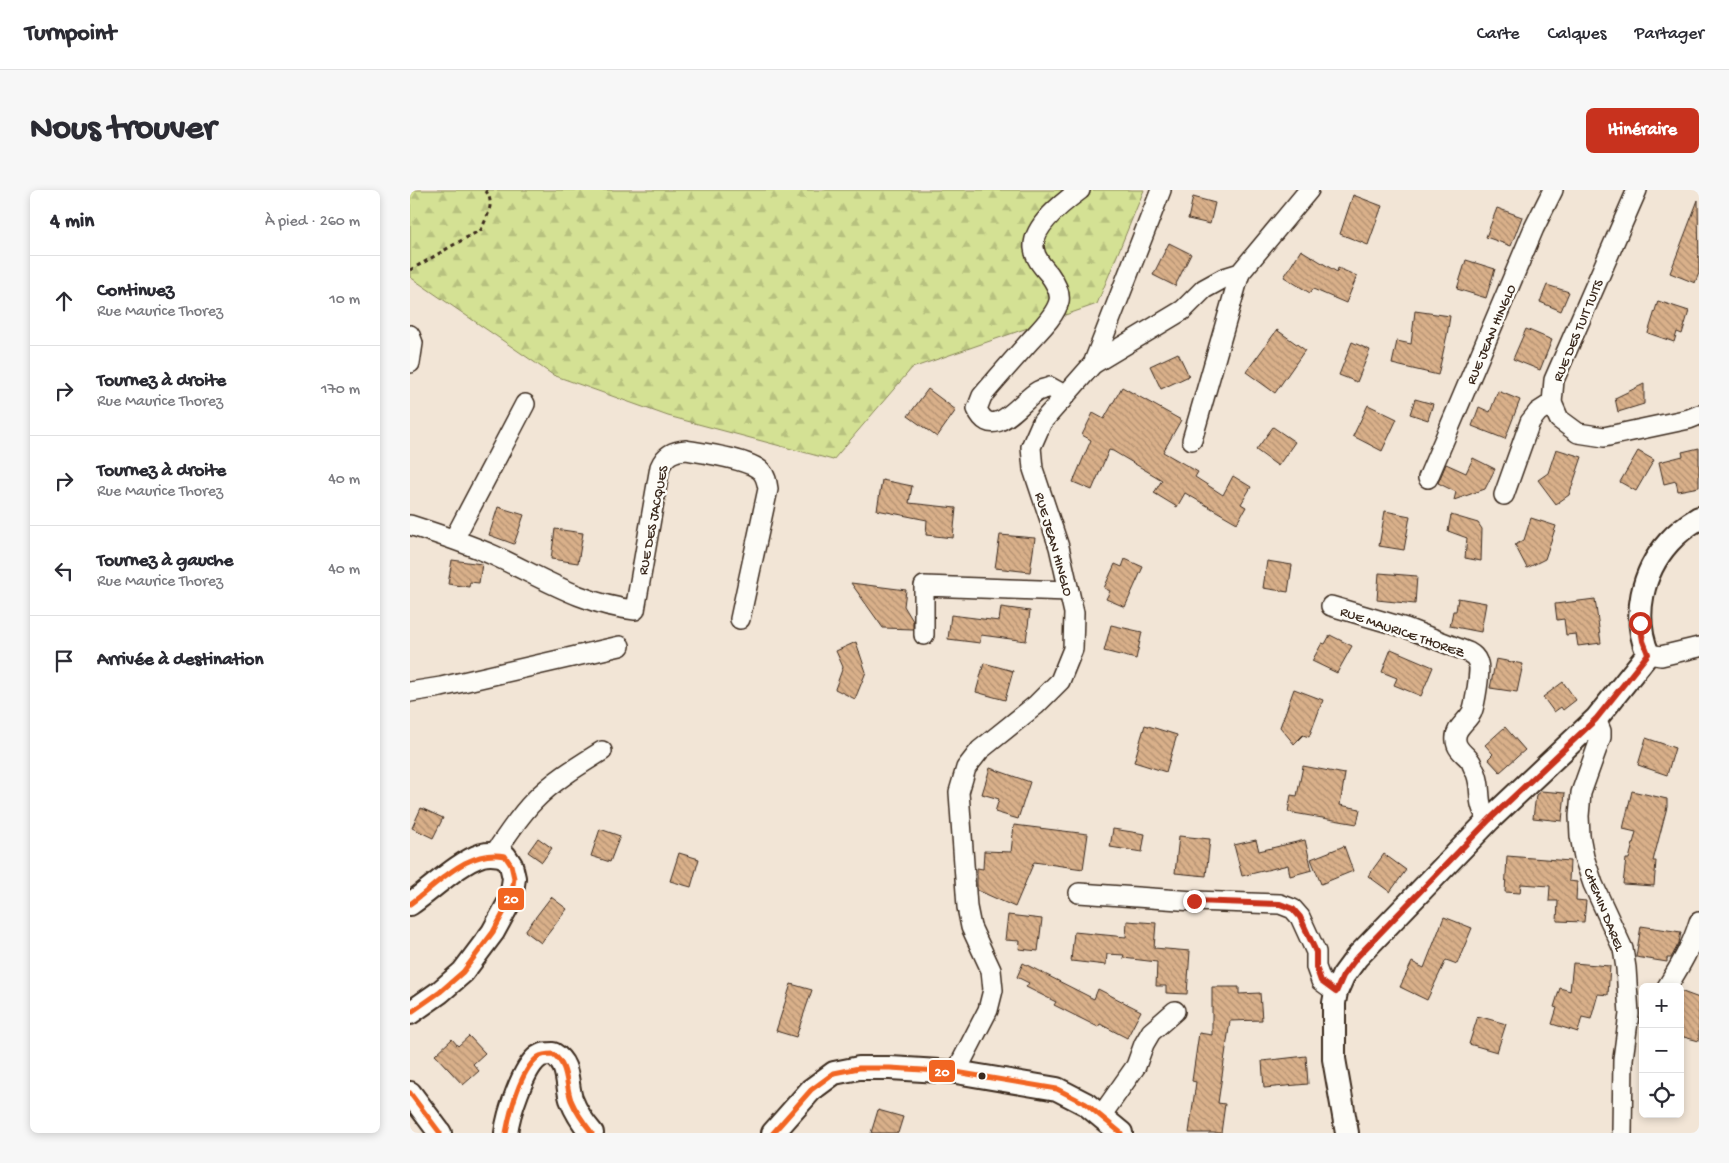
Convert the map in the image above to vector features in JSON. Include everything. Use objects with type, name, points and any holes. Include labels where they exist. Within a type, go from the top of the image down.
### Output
[{"type":"street","points":[[1062,400],[1059,392],[1050,388],[1038,391],[1012,414],[999,422],[987,422],[981,417],[977,409],[982,396],[1050,318],[1059,302],[1059,293],[1054,280],[1038,259],[1034,250],[1035,237],[1056,209],[1080,190]]},
{"type":"street","points":[[1093,364],[1161,190]]},
{"type":"street","name":"RUE JEAN HINGLO","points":[[1192,440],[1240,273],[1309,190]]},
{"type":"street","name":"RUE JEAN HINGLO","points":[[1428,478],[1534,228],[1552,190]]},
{"type":"street","name":"RUE DES TUIT TUITS","points":[[1552,402],[1554,380],[1637,190]]},
{"type":"street","name":"RUE JEAN HINGLO","points":[[956,1072],[988,1010],[993,990],[991,970],[972,927],[967,907],[959,792],[966,768],[980,750],[1036,705],[1060,681],[1073,649],[1074,613],[1059,548],[1033,469],[1031,447],[1042,422],[1093,364],[1183,310],[1204,288],[1224,278],[1240,273]]},
{"type":"street","points":[[410,334],[413,343],[410,363]]},
{"type":"street","points":[[1504,496],[1530,422],[1538,412],[1552,402],[1559,419],[1578,433],[1604,437],[1689,419],[1699,415]]},
{"type":"street","points":[[454,539],[526,404]]},
{"type":"street","name":"RUE DES JACQUES","points":[[410,526],[454,539],[492,554],[585,599],[617,608],[635,610],[660,467],[663,460],[676,451],[686,450],[739,461],[760,470],[767,481],[768,489],[740,619]]},
{"type":"street","points":[[1648,654],[1643,641],[1640,623],[1642,597],[1650,569],[1669,542],[1699,518]]},
{"type":"street","points":[[924,635],[924,586],[1069,591]]},
{"type":"street","name":"RUE MAURICE THOREZ","points":[[1331,606],[1406,628],[1468,652],[1475,657],[1479,665],[1479,673],[1472,712],[1456,734],[1456,741],[1458,748],[1471,762],[1477,776],[1480,804],[1489,820]]},
{"type":"street","points":[[410,692],[441,687],[620,646]]},
{"type":"street","points":[[1648,654],[1661,656],[1699,647]]},
{"type":"street","points":[[1348,1133],[1334,1059],[1333,1033],[1336,992],[1343,976],[1357,957],[1489,820],[1596,719],[1648,654]]},
{"type":"street","name":"CHEMIN DAREL","points":[[1596,719],[1601,731],[1581,792],[1580,836],[1584,857],[1594,884],[1622,949],[1636,1012],[1622,1059],[1622,1133]]},
{"type":"street","points":[[494,854],[533,801],[556,781],[602,751]]},
{"type":"street","points":[[410,904],[427,893],[464,863],[482,855],[494,854],[505,856],[511,865],[514,878],[511,899],[493,932],[463,972],[440,992],[410,1013]]},
{"type":"street","points":[[1079,893],[1194,901],[1280,904],[1293,909],[1300,917],[1316,952],[1316,967],[1321,981],[1336,992]]},
{"type":"street","points":[[1670,983],[1684,961],[1699,922]]},
{"type":"street","points":[[1101,1116],[1136,1066],[1150,1032],[1175,1011]]},
{"type":"street","points":[[506,1133],[509,1117],[527,1069],[537,1058],[544,1054],[552,1054],[562,1062],[571,1098],[582,1121],[592,1133]]},
{"type":"street","points":[[772,1133],[811,1090],[834,1074],[859,1068],[956,1072],[1057,1089],[1086,1104],[1121,1133]]},
{"type":"street","points":[[410,1093],[440,1133]]},
{"type":"path","points":[[410,270],[454,243],[481,230],[491,207],[485,190]]},
{"type":"green space","points":[[410,190],[1144,190],[1097,304],[912,368],[833,460],[668,416],[553,375],[410,277]]},
{"type":"building","points":[[1353,195],[1382,206],[1368,245],[1340,234]]},
{"type":"building","points":[[1193,197],[1215,203],[1210,224],[1188,219]]},
{"type":"building","points":[[1698,200],[1699,273],[1695,283],[1670,273]]},
{"type":"building","points":[[1497,208],[1522,217],[1511,246],[1486,237]]},
{"type":"building","points":[[1169,243],[1191,254],[1175,286],[1153,275]]},
{"type":"building","points":[[1301,250],[1337,272],[1338,268],[1357,276],[1346,303],[1313,289],[1310,293],[1284,277]]},
{"type":"building","points":[[1466,260],[1495,269],[1486,298],[1457,289]]},
{"type":"building","points":[[1547,285],[1569,292],[1561,311],[1540,302]]},
{"type":"building","points":[[1658,301],[1689,311],[1682,334],[1677,332],[1674,342],[1648,333]]},
{"type":"building","points":[[1415,311],[1450,316],[1438,375],[1392,364],[1397,341],[1411,344]]},
{"type":"building","points":[[1526,329],[1552,340],[1540,370],[1513,359]]},
{"type":"building","points":[[1277,330],[1305,350],[1275,393],[1246,372]]},
{"type":"building","points":[[1352,342],[1370,350],[1357,382],[1339,375]]},
{"type":"building","points":[[1178,353],[1189,376],[1161,389],[1150,366]]},
{"type":"building","points":[[1644,384],[1644,404],[1618,412],[1615,398]]},
{"type":"building","points":[[1122,387],[1181,420],[1163,452],[1198,472],[1195,477],[1223,495],[1233,476],[1251,487],[1241,504],[1246,507],[1237,523],[1185,493],[1177,507],[1154,493],[1162,480],[1109,450],[1092,490],[1073,482],[1091,440],[1082,435],[1093,413],[1104,419]]},
{"type":"building","points":[[928,389],[956,410],[937,437],[908,416]]},
{"type":"building","points":[[1498,391],[1520,400],[1505,439],[1472,426],[1479,407],[1490,412]]},
{"type":"building","points":[[1415,399],[1433,404],[1428,420],[1410,414]]},
{"type":"building","points":[[1368,405],[1397,419],[1382,451],[1353,436]]},
{"type":"building","points":[[1273,427],[1295,442],[1278,466],[1256,450]]},
{"type":"building","points":[[1699,448],[1699,487],[1678,491],[1676,481],[1664,484],[1659,462],[1683,456],[1682,452]]},
{"type":"building","points":[[1556,449],[1582,457],[1569,495],[1556,504],[1538,480],[1548,473]]},
{"type":"building","points":[[1638,451],[1654,460],[1636,491],[1620,482]]},
{"type":"building","points":[[1473,458],[1495,469],[1485,489],[1454,500],[1456,492],[1438,483],[1446,464],[1466,473]]},
{"type":"building","points":[[882,480],[912,486],[909,503],[956,508],[953,538],[926,535],[927,520],[877,510]]},
{"type":"building","points":[[498,507],[524,515],[514,544],[489,535]]},
{"type":"building","points":[[1385,511],[1410,516],[1404,550],[1379,546]]},
{"type":"building","points":[[1451,515],[1478,523],[1482,529],[1481,561],[1465,558],[1467,538],[1448,531]]},
{"type":"building","points":[[1531,518],[1556,526],[1545,559],[1527,568],[1515,545],[1524,540]]},
{"type":"building","points":[[555,529],[583,533],[578,563],[551,559]]},
{"type":"building","points":[[1000,535],[1035,538],[1030,572],[995,568]]},
{"type":"building","points":[[1125,559],[1143,567],[1125,607],[1106,599],[1110,591],[1104,588],[1115,564],[1122,567]]},
{"type":"building","points":[[452,560],[482,564],[479,583],[470,582],[469,587],[448,584]]},
{"type":"building","points":[[1267,561],[1292,565],[1288,592],[1263,588]]},
{"type":"building","points":[[1379,573],[1417,576],[1415,604],[1377,600]]},
{"type":"building","points":[[851,583],[906,590],[904,606],[913,621],[913,629],[883,628]]},
{"type":"building","points":[[1458,598],[1486,603],[1481,632],[1450,626],[1453,611],[1456,611]]},
{"type":"building","points":[[1595,599],[1601,643],[1578,646],[1576,634],[1566,635],[1564,619],[1557,620],[1555,604]]},
{"type":"building","points":[[1001,607],[1030,611],[1026,641],[981,635],[980,643],[948,639],[951,615],[999,621]]},
{"type":"building","points":[[1111,625],[1142,632],[1136,659],[1104,651]]},
{"type":"building","points":[[1330,635],[1352,646],[1337,673],[1312,661],[1322,643],[1325,644]]},
{"type":"building","points":[[856,642],[866,672],[855,699],[835,689],[843,667],[836,651]]},
{"type":"building","points":[[1391,649],[1433,667],[1421,696],[1394,685],[1397,678],[1382,672]]},
{"type":"building","points":[[1496,659],[1523,664],[1517,692],[1490,688]]},
{"type":"building","points":[[984,663],[1013,671],[1005,700],[976,692]]},
{"type":"building","points":[[1563,682],[1576,700],[1563,710],[1561,707],[1554,712],[1543,697]]},
{"type":"building","points":[[1294,689],[1323,700],[1309,737],[1303,735],[1294,744],[1280,727]]},
{"type":"building","points":[[1145,725],[1177,735],[1166,772],[1134,762]]},
{"type":"building","points":[[1505,727],[1525,750],[1500,772],[1488,759],[1493,754],[1485,745]]},
{"type":"building","points":[[1646,738],[1675,748],[1667,775],[1638,765]]},
{"type":"building","points":[[1303,766],[1345,774],[1340,805],[1360,809],[1357,824],[1288,812],[1291,795],[1297,796]]},
{"type":"building","points":[[990,768],[1030,782],[1018,819],[995,812],[999,799],[982,794]]},
{"type":"building","points":[[1541,791],[1565,793],[1562,821],[1533,818],[1536,795]]},
{"type":"building","points":[[1632,791],[1667,799],[1667,807],[1653,861],[1656,861],[1654,886],[1623,884],[1626,859],[1629,859],[1636,832],[1623,829]]},
{"type":"building","points":[[421,808],[443,818],[433,838],[412,828]]},
{"type":"building","points":[[1014,825],[1088,834],[1083,869],[1034,862],[1015,907],[977,890],[977,868],[983,869],[984,851],[1011,852]]},
{"type":"building","points":[[600,829],[620,836],[610,862],[591,856]]},
{"type":"building","points":[[1113,829],[1145,834],[1142,852],[1110,847]]},
{"type":"building","points":[[1179,836],[1210,839],[1206,876],[1175,873]]},
{"type":"building","points":[[538,838],[552,848],[542,862],[528,852]]},
{"type":"building","points":[[1256,840],[1259,851],[1305,840],[1312,870],[1290,876],[1288,865],[1242,876],[1234,845]]},
{"type":"building","points":[[1344,846],[1353,871],[1321,884],[1311,859]]},
{"type":"building","points":[[679,853],[699,859],[691,887],[670,881]]},
{"type":"building","points":[[1384,854],[1406,870],[1390,892],[1368,876]]},
{"type":"building","points":[[1507,856],[1570,861],[1569,881],[1577,882],[1576,900],[1586,901],[1584,922],[1557,921],[1558,901],[1549,901],[1550,886],[1521,884],[1520,893],[1505,892]]},
{"type":"building","points":[[551,897],[567,909],[541,943],[525,931]]},
{"type":"building","points":[[1008,915],[1042,919],[1038,951],[1019,949],[1020,941],[1005,940]]},
{"type":"building","points":[[1444,917],[1472,928],[1457,964],[1446,960],[1427,1000],[1400,987],[1412,962],[1424,968]]},
{"type":"building","points":[[1127,921],[1156,923],[1154,948],[1190,951],[1187,994],[1166,993],[1166,986],[1156,986],[1157,962],[1123,958],[1124,955],[1107,954],[1106,965],[1071,961],[1074,932],[1126,937]]},
{"type":"building","points":[[1641,926],[1681,932],[1679,943],[1671,958],[1667,958],[1667,962],[1636,957]]},
{"type":"building","points":[[1023,963],[1094,999],[1098,989],[1141,1011],[1127,1038],[1100,1024],[1098,1027],[1054,1005],[1056,1002],[1026,987],[1029,983],[1017,977]]},
{"type":"building","points":[[1573,963],[1610,966],[1608,995],[1598,994],[1591,1019],[1582,1017],[1578,1032],[1552,1024],[1557,1008],[1554,1007],[1560,988],[1570,991]]},
{"type":"building","points":[[791,984],[812,990],[796,1037],[776,1031]]},
{"type":"building","points":[[1212,987],[1239,987],[1239,994],[1260,993],[1262,1020],[1230,1021],[1218,1103],[1225,1104],[1221,1133],[1189,1133],[1196,1082],[1192,1081],[1199,1033],[1212,1035]]},
{"type":"building","points":[[1684,992],[1699,998],[1699,1041],[1684,1037]]},
{"type":"building","points":[[1478,1016],[1506,1024],[1497,1052],[1469,1044]]},
{"type":"building","points":[[469,1036],[485,1053],[473,1064],[479,1071],[463,1085],[435,1055],[452,1039],[458,1046]]},
{"type":"building","points":[[1306,1056],[1308,1084],[1264,1088],[1262,1061]]},
{"type":"building","points":[[878,1110],[903,1117],[898,1133],[871,1133]]},
{"type":"transit line","name":"20","points":[[410,904],[454,870],[478,857],[491,855],[505,856],[511,865],[514,878],[511,899],[493,932],[463,972],[440,992],[410,1013]]},
{"type":"transit line","name":"20","points":[[506,1133],[513,1103],[526,1072],[538,1057],[553,1054],[564,1069],[571,1100],[580,1117],[592,1133]]},
{"type":"transit line","name":"20","points":[[773,1133],[811,1090],[834,1073],[859,1068],[956,1072],[1057,1089],[1086,1104],[1121,1133]]},
{"type":"transit line","name":"20","points":[[410,1093],[440,1133]]},
{"type":"route","points":[[1194,901],[1280,904],[1293,909],[1300,917],[1316,952],[1316,967],[1321,981],[1336,992],[1343,976],[1357,957],[1489,820],[1596,719],[1648,654],[1643,641],[1640,623]]}]
